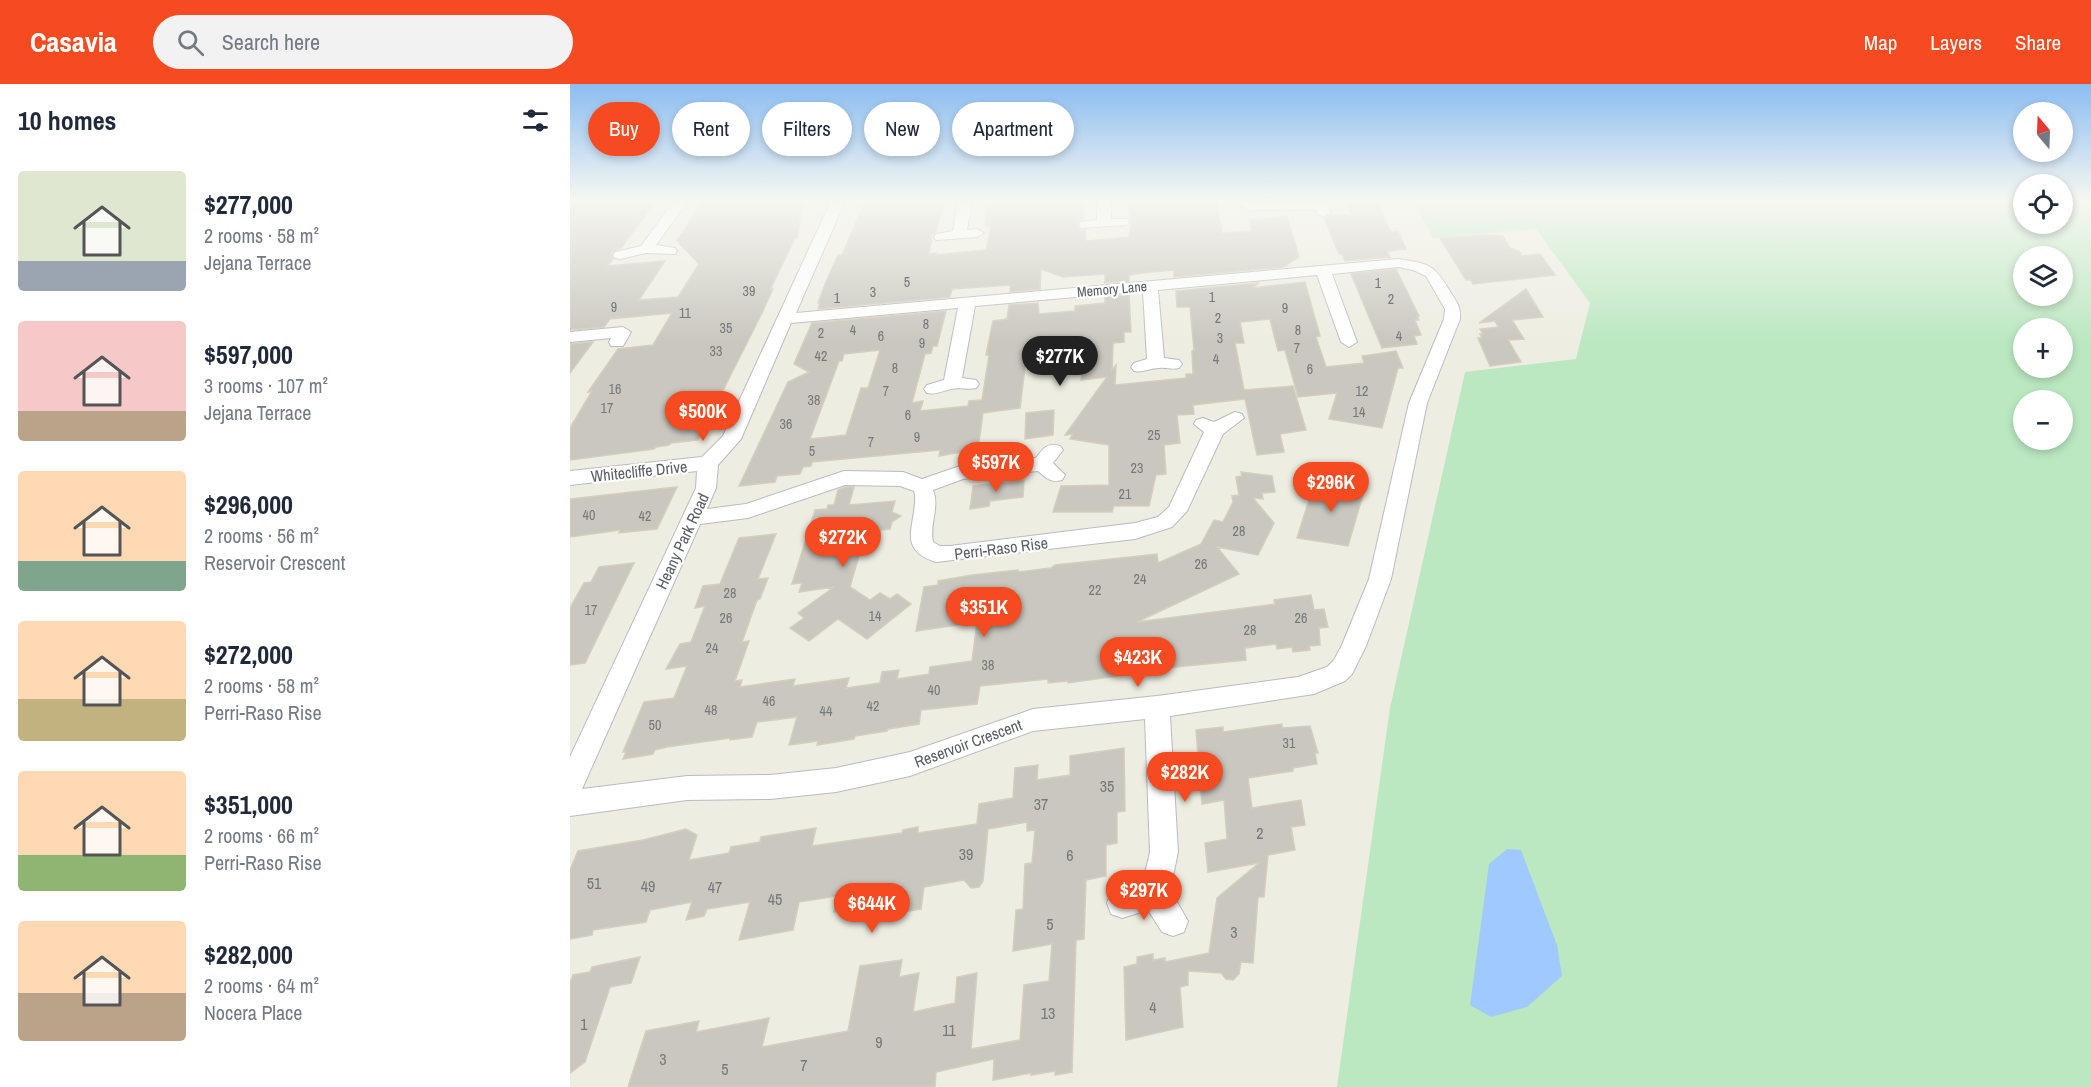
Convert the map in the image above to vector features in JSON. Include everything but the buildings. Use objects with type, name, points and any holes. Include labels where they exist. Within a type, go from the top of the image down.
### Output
[{"type":"street","points":[[708,464],[730,439],[817,248]]},
{"type":"street","points":[[620,255],[646,249],[670,251]]},
{"type":"street","name":"Memory Lane","points":[[785,319],[1398,263],[1423,268],[1436,276]]},
{"type":"street","points":[[1323,270],[1349,344]]},
{"type":"street","name":"Reservoir Crescent","points":[[570,803],[687,788],[770,787],[836,780],[910,764],[1033,720],[1157,707],[1298,687],[1325,680],[1343,667],[1354,646],[1380,579],[1416,410],[1452,320],[1453,309],[1436,276]]},
{"type":"street","points":[[1150,285],[1156,365]]},
{"type":"street","points":[[933,389],[961,384],[967,304]]},
{"type":"street","points":[[570,337],[623,332]]},
{"type":"street","name":"Perri-Raso Rise","points":[[922,487],[927,503],[920,537],[924,547],[936,554],[962,553],[1144,529],[1165,522],[1178,511],[1208,427],[1235,418]]},
{"type":"street","points":[[692,518],[748,511],[844,478],[903,479],[922,487],[960,473],[1050,463]]},
{"type":"street","name":"Whitecliffe Drive","points":[[570,478],[708,464]]},
{"type":"street","name":"Heany Park Road","points":[[570,786],[708,481],[708,464]]},
{"type":"street","points":[[1157,707],[1164,852],[1155,893],[1173,921]]},
{"type":"street","points":[[1122,903],[1155,893]]},
{"type":"green space","points":[[1550,248],[2013,248],[2013,306],[2073,306],[2073,248],[2091,248],[2091,1087],[1337,1087],[1390,708],[1465,372],[1576,359],[1590,303]]},
{"type":"water","points":[[1507,849],[1521,850],[1557,945],[1562,976],[1527,1007],[1491,1017],[1470,1005],[1489,864]]}]
